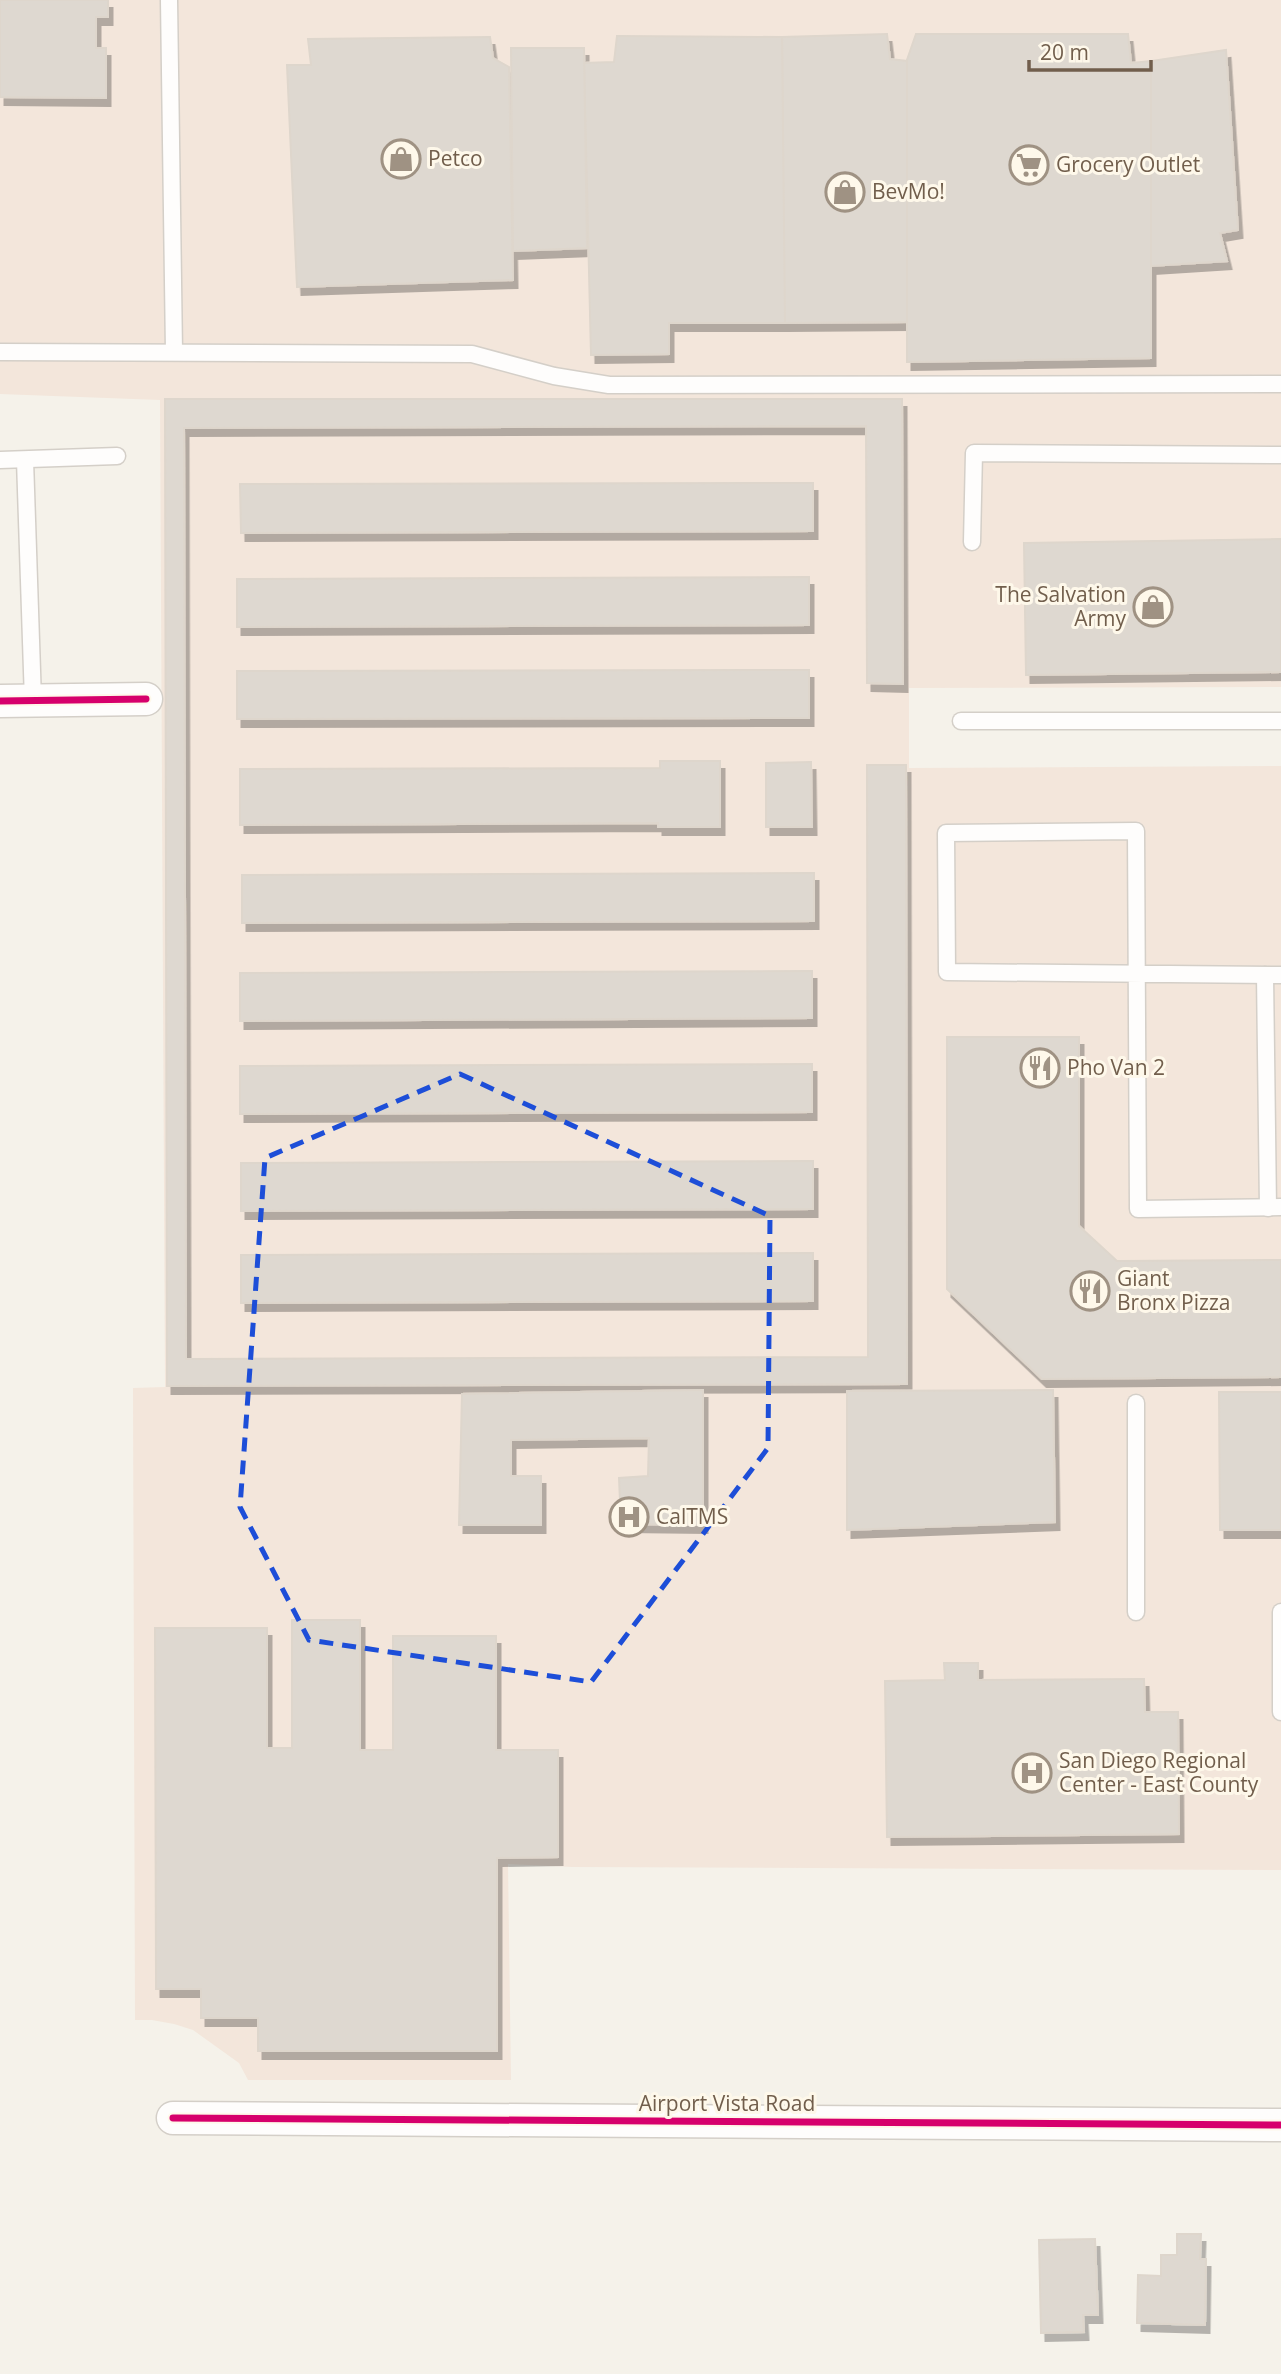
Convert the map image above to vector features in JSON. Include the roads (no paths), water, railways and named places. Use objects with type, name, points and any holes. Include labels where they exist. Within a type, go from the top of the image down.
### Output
[{"type":"street","points":[[0,701],[146,699]]},
{"type":"street","name":"Airport Vista Road","points":[[173,2118],[1281,2125]]},
{"type":"lane","points":[[169,0],[174,352]]},
{"type":"lane","points":[[0,352],[472,354],[554,376],[609,385],[1281,384]]},
{"type":"lane","points":[[972,542],[974,453],[1281,455]]},
{"type":"lane","points":[[0,460],[117,456]]},
{"type":"lane","points":[[25,460],[33,701]]},
{"type":"lane","points":[[961,721],[1281,721]]},
{"type":"lane","points":[[1138,973],[947,972],[946,833],[1136,831],[1138,973],[1138,1209],[1275,1207],[1273,975],[1138,973]]},
{"type":"lane","points":[[1136,1403],[1136,1612]]},
{"type":"lane","points":[[1281,1612],[1281,1712]]},
{"type":"place","name":"Petco","points":[[401,159]]},
{"type":"place","name":"Grocery Outlet","points":[[1029,165]]},
{"type":"place","name":"BevMo!","points":[[845,192]]},
{"type":"place","name":"The Salvation Army","points":[[1153,607]]},
{"type":"place","name":"Pho Van 2","points":[[1040,1068]]},
{"type":"place","name":"Giant Bronx Pizza","points":[[1090,1291]]},
{"type":"place","name":"CalTMS","points":[[629,1517]]},
{"type":"place","name":"San Diego Regional Center - East County","points":[[1032,1773]]}]
